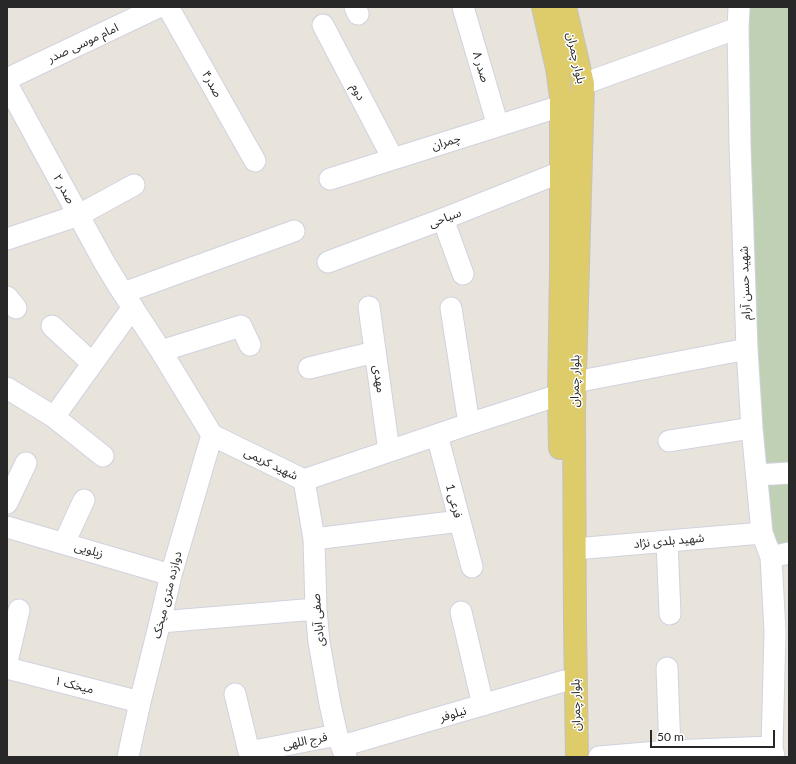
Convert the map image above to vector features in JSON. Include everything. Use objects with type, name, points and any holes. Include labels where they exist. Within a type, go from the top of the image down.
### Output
[{"type":"main road","name":"بلوار چمران","points":[[543,7],[557,68],[561,106],[561,172],[567,388],[575,549],[577,757]]},
{"type":"main road","name":"بلوار چمران","points":[[565,7],[583,84],[567,388],[564,681],[565,757]]},
{"type":"street","name":"امام موسی صدر","points":[[7,79],[158,7]]},
{"type":"street","name":"صدر۴","points":[[168,7],[255,161]]},
{"type":"street","name":"صدر ۸","points":[[463,7],[498,126]]},
{"type":"street","name":"شهید حسن آرام","points":[[739,7],[740,144],[747,349],[752,428],[762,533],[780,555],[775,651],[777,739]]},
{"type":"street","name":"دوم","points":[[323,25],[393,159]]},
{"type":"street","points":[[583,84],[738,28]]},
{"type":"street","name":"صدر ۲","points":[[7,84],[104,262],[128,300]]},
{"type":"street","name":"چمران","points":[[330,180],[561,106]]},
{"type":"street","name":"سیاحی","points":[[328,262],[443,219],[561,172]]},
{"type":"street","points":[[7,239],[79,214],[134,185]]},
{"type":"street","points":[[443,219],[463,274]]},
{"type":"street","points":[[54,417],[92,363],[128,300],[294,231]]},
{"type":"street","points":[[128,300],[212,435]]},
{"type":"street","name":"مهدی","points":[[369,306],[389,451]]},
{"type":"street","points":[[451,308],[469,424]]},
{"type":"street","points":[[52,326],[92,363]]},
{"type":"street","points":[[161,351],[241,326],[250,345]]},
{"type":"street","name":"شهید کریمی","points":[[212,435],[304,480],[469,424],[567,388],[747,349]]},
{"type":"street","points":[[309,368],[375,352]]},
{"type":"street","points":[[7,388],[54,417],[103,456]]},
{"type":"street","points":[[669,441],[752,428]]},
{"type":"street","name":"دوازده متری میخک","points":[[128,757],[170,575],[212,435]]},
{"type":"street","name":"فرعی 1","points":[[437,435],[472,567]]},
{"type":"street","points":[[7,503],[26,462]]},
{"type":"street","points":[[756,475],[789,472]]},
{"type":"street","name":"صفی آبادی","points":[[304,480],[314,539],[316,609],[319,642],[330,704],[342,746]]},
{"type":"street","points":[[64,543],[84,500]]},
{"type":"street","points":[[314,539],[460,521]]},
{"type":"street","name":"زیلویی","points":[[7,527],[170,575]]},
{"type":"street","name":"شهید بلدی نژاد","points":[[575,549],[762,533]]},
{"type":"street","points":[[667,541],[670,614]]},
{"type":"street","points":[[160,622],[316,609]]},
{"type":"street","points":[[7,662],[19,610]]},
{"type":"street","points":[[461,612],[483,705]]},
{"type":"street","name":"میخک ۱","points":[[7,668],[140,702]]},
{"type":"street","points":[[667,668],[670,751]]},
{"type":"street","name":"نیلوفر","points":[[342,746],[564,681]]},
{"type":"street","name":"فرج اللهی","points":[[235,694],[249,752],[342,746]]},
{"type":"street","points":[[599,757],[646,755],[777,739]]},
{"type":"green space","points":[[739,7],[789,7],[789,553],[768,547]]}]
